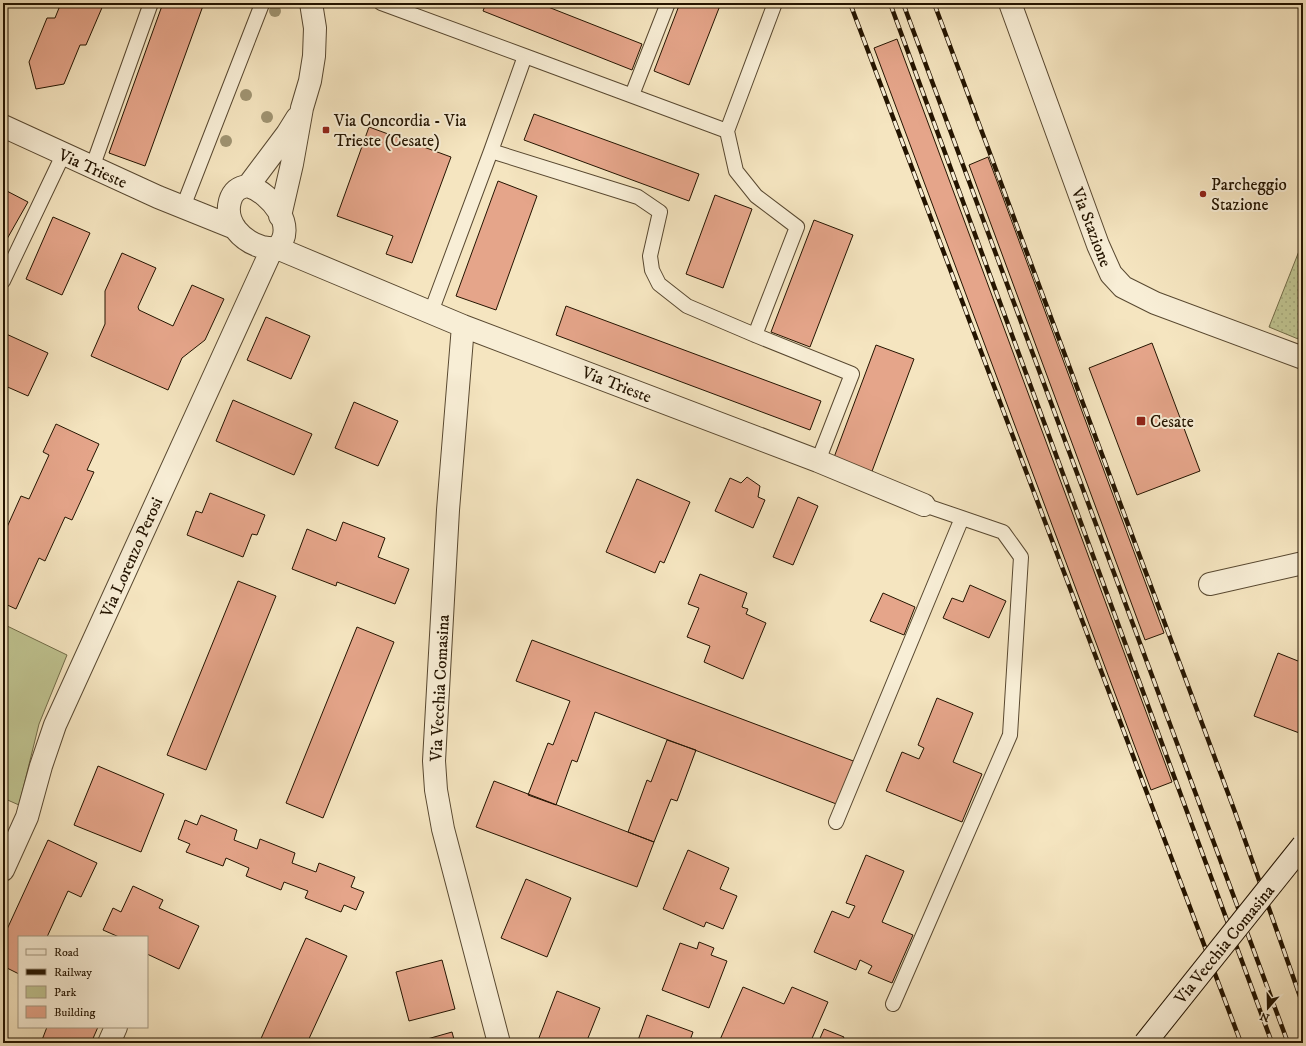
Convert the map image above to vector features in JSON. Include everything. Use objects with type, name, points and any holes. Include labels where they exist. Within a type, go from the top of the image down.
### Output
[{"type":"street","points":[[280,216],[292,164],[302,108],[310,81],[314,56],[315,28],[311,3]]},
{"type":"street","name":"Via Stazione","points":[[1010,3],[1092,230],[1111,274],[1123,287],[1154,303],[1303,358]]},
{"type":"street","points":[[240,192],[260,191],[271,200],[284,226],[278,245],[259,246],[246,240],[235,228],[229,213],[240,192],[287,134],[302,108]]},
{"type":"street","name":"Via Trieste","points":[[3,126],[92,168],[158,197],[235,228]]},
{"type":"street","name":"Via Trieste","points":[[183,207],[218,202],[240,192]]},
{"type":"street","name":"Via Trieste","points":[[278,245],[310,261],[463,326],[818,462],[924,505]]},
{"type":"street","name":"Via Lorenzo Perosi","points":[[3,870],[28,817],[41,766],[55,726],[278,245]]},
{"type":"street","name":"Via Vecchia Comasina","points":[[463,326],[448,510],[434,761],[435,783],[443,829],[500,1043]]},
{"type":"street","points":[[1210,584],[1303,562]]},
{"type":"street","name":"Via Vecchia Comasina","points":[[1145,1043],[1303,846]]},
{"type":"street","points":[[109,1043],[116,1028]]},
{"type":"lane","points":[[92,168],[151,3]]},
{"type":"lane","points":[[381,3],[632,95],[727,132]]},
{"type":"lane","points":[[632,95],[668,3]]},
{"type":"lane","points":[[755,335],[797,227],[756,196],[736,170],[727,132],[775,3]]},
{"type":"lane","points":[[183,207],[262,4]]},
{"type":"lane","points":[[431,312],[525,56]]},
{"type":"lane","points":[[491,151],[638,197],[660,212],[650,256],[652,270],[659,284],[687,306],[852,374],[818,462]]},
{"type":"lane","points":[[3,281],[63,155]]},
{"type":"lane","points":[[893,1004],[1010,734],[1021,557],[1003,532],[924,505]]},
{"type":"lane","points":[[836,822],[962,518]]},
{"type":"green space","points":[[1303,241],[1303,341],[1269,327]]},
{"type":"green space","points":[[3,624],[67,655],[39,724],[19,805],[3,798]]},
{"type":"building","points":[[61,3],[104,3],[86,45],[80,45],[64,84],[36,89],[29,62],[47,18],[55,18]]},
{"type":"building","points":[[163,3],[204,3],[145,166],[109,153]]},
{"type":"building","points":[[486,3],[538,3],[642,44],[632,70],[483,11]]},
{"type":"building","points":[[680,3],[721,3],[689,85],[654,71]]},
{"type":"building","points":[[897,39],[1172,782],[1151,790],[874,48]]},
{"type":"building","points":[[534,114],[699,174],[689,201],[524,140]]},
{"type":"building","points":[[369,127],[451,157],[412,263],[386,254],[393,236],[337,216]]},
{"type":"building","points":[[988,157],[1164,633],[1145,640],[969,165]]},
{"type":"building","points":[[498,181],[537,196],[496,310],[456,296]]},
{"type":"building","points":[[3,189],[28,202],[3,246]]},
{"type":"building","points":[[715,195],[752,209],[723,288],[686,274]]},
{"type":"building","points":[[53,217],[90,233],[62,295],[26,279]]},
{"type":"building","points":[[814,220],[853,235],[810,347],[771,332]]},
{"type":"building","points":[[122,253],[156,268],[138,307],[139,310],[173,326],[192,285],[224,299],[205,340],[182,358],[168,390],[91,356],[105,324],[105,291]]},
{"type":"building","points":[[566,306],[821,401],[810,430],[556,335]]},
{"type":"building","points":[[266,317],[310,336],[291,379],[247,360]]},
{"type":"building","points":[[4,333],[48,353],[28,396],[3,385]]},
{"type":"building","points":[[1152,343],[1200,471],[1137,495],[1089,368]]},
{"type":"building","points":[[876,345],[914,359],[871,474],[833,460]]},
{"type":"building","points":[[233,400],[312,434],[294,475],[216,441]]},
{"type":"building","points":[[354,402],[398,421],[378,466],[335,448]]},
{"type":"building","points":[[56,424],[99,444],[87,470],[94,472],[72,520],[65,517],[45,561],[39,558],[16,609],[3,603],[3,536],[21,496],[29,499],[49,455],[43,452]]},
{"type":"building","points":[[747,477],[760,486],[758,497],[765,500],[753,528],[715,511],[730,478],[741,483]]},
{"type":"building","points":[[637,479],[690,502],[664,563],[660,561],[655,573],[606,552]]},
{"type":"building","points":[[210,493],[265,515],[257,535],[252,534],[243,557],[187,535],[196,511],[202,513]]},
{"type":"building","points":[[798,497],[818,506],[793,565],[773,557]]},
{"type":"building","points":[[343,522],[385,538],[378,557],[409,569],[395,604],[337,582],[336,586],[292,569],[307,529],[336,541]]},
{"type":"building","points":[[700,574],[747,593],[742,607],[748,609],[746,614],[766,623],[743,679],[704,662],[710,646],[687,637],[699,608],[688,604]]},
{"type":"building","points":[[238,581],[276,596],[206,770],[167,755]]},
{"type":"building","points":[[970,585],[1006,601],[989,638],[943,618],[952,598],[963,602]]},
{"type":"building","points":[[883,593],[915,607],[904,635],[870,621]]},
{"type":"building","points":[[357,627],[394,642],[323,818],[286,803]]},
{"type":"building","points":[[532,640],[856,762],[839,805],[595,712],[577,762],[572,760],[556,805],[528,795],[548,743],[553,745],[570,701],[516,681]]},
{"type":"building","points":[[1278,653],[1303,663],[1302,734],[1254,716]]},
{"type":"building","points":[[937,698],[973,713],[953,762],[982,774],[962,822],[886,791],[902,752],[919,759],[924,748],[918,745]]},
{"type":"building","points":[[667,740],[696,750],[677,801],[671,799],[654,842],[628,832],[647,780],[651,782]]},
{"type":"building","points":[[98,766],[164,794],[141,852],[74,825]]},
{"type":"building","points":[[494,781],[654,842],[637,887],[476,827]]},
{"type":"building","points":[[201,815],[237,830],[234,840],[257,849],[260,839],[295,853],[292,863],[316,872],[319,863],[355,877],[351,887],[364,892],[356,910],[344,905],[341,912],[305,898],[308,891],[284,882],[281,890],[246,876],[249,868],[226,858],[223,866],[186,852],[190,844],[178,839],[185,820],[197,825]]},
{"type":"building","points":[[48,840],[97,863],[81,897],[68,891],[47,936],[18,936],[18,974],[3,966],[3,938]]},
{"type":"building","points":[[688,850],[729,868],[720,889],[737,896],[723,929],[706,922],[704,927],[663,909]]},
{"type":"building","points":[[866,855],[904,871],[882,922],[913,935],[892,983],[868,973],[872,966],[860,960],[856,970],[814,952],[832,911],[849,918],[855,906],[846,903]]},
{"type":"building","points":[[526,879],[571,898],[547,957],[501,938]]},
{"type":"building","points":[[133,886],[163,900],[159,908],[199,926],[179,969],[148,954],[148,936],[117,936],[103,930],[113,908],[121,912]]},
{"type":"building","points":[[306,938],[347,956],[307,1043],[259,1043]]},
{"type":"building","points":[[699,942],[714,948],[711,955],[727,961],[709,1008],[662,990],[680,943],[697,949]]},
{"type":"building","points":[[442,960],[455,1009],[409,1021],[396,972]]},
{"type":"building","points":[[743,987],[784,1004],[792,987],[828,1002],[810,1043],[719,1042]]},
{"type":"building","points":[[557,991],[600,1008],[586,1043],[537,1043]]},
{"type":"building","points":[[647,1015],[693,1032],[689,1043],[637,1043]]},
{"type":"building","points":[[47,1028],[98,1028],[91,1043],[49,1043],[42,1040]]},
{"type":"building","points":[[824,1029],[844,1037],[841,1043],[818,1043]]},
{"type":"building","points":[[452,1032],[455,1043],[413,1043]]},
{"type":"railway","points":[[850,3],[1241,1043]]},
{"type":"railway","points":[[890,3],[1272,1043]]},
{"type":"railway","points":[[903,3],[1288,1043]]},
{"type":"railway","points":[[934,3],[1235,812],[1303,1005]]},
{"type":"place","name":"Via Concordia - Via Trieste (Cesate)","points":[[326,130]]},
{"type":"place","name":"Parcheggio Stazione","points":[[1203,194]]},
{"type":"place","name":"Cesate","points":[[1141,421]]}]
